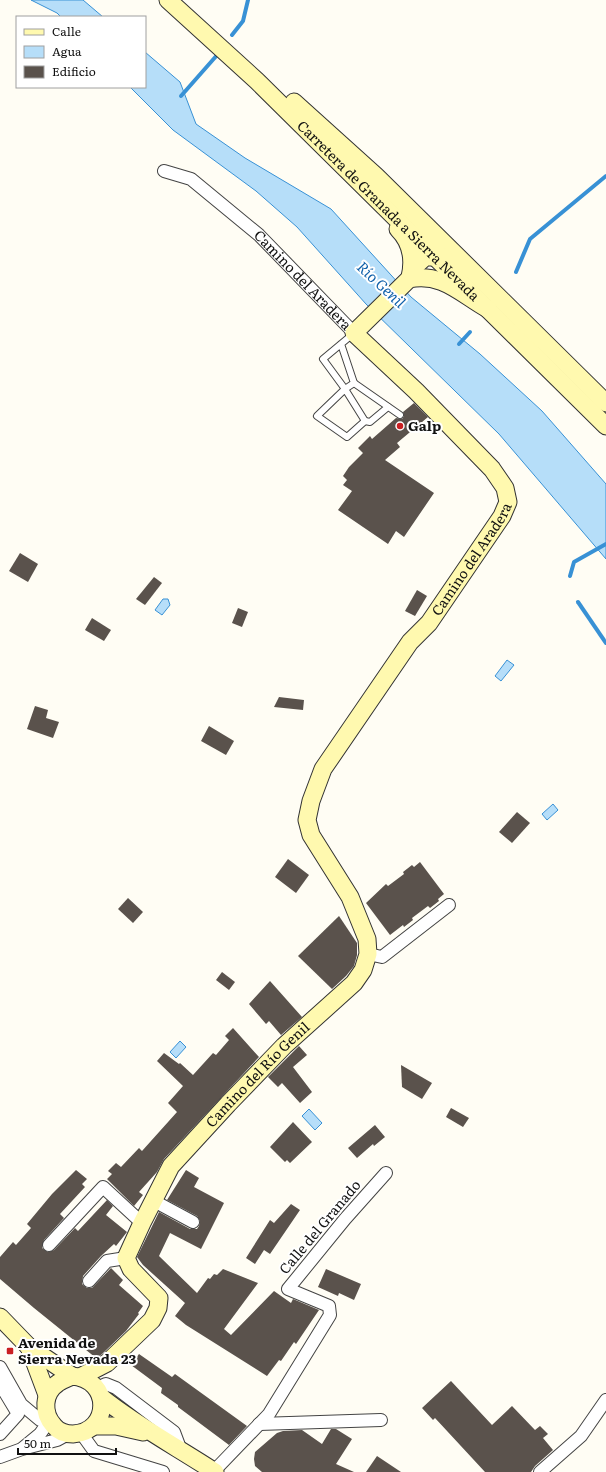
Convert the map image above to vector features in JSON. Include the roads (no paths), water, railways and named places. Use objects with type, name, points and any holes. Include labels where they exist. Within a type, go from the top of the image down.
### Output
[{"type":"street","name":"Carretera de Granada a Sierra Nevada","points":[[168,0],[257,81],[606,426]]},
{"type":"street","name":"Carretera de Granada a Sierra Nevada","points":[[177,0],[376,176],[606,403]]},
{"type":"street","points":[[343,165],[358,189],[405,236],[410,246],[414,275]]},
{"type":"street","name":"Camino del Aradera","points":[[164,171],[191,179],[259,235],[360,328],[431,410],[492,469],[506,488],[508,502],[502,516],[429,623],[410,642],[324,769],[311,801],[307,820]]},
{"type":"street","points":[[360,328],[414,275],[434,264],[435,256],[436,244],[394,202],[376,176]]},
{"type":"street","points":[[435,256],[448,258],[533,340],[557,354]]},
{"type":"street","points":[[414,275],[440,280],[454,286],[464,295],[488,309]]},
{"type":"street","name":"Camino del Río Genil","points":[[126,1258],[171,1166],[284,1046],[354,983],[363,970],[368,954],[367,939],[350,897],[311,835],[307,820]]},
{"type":"street","points":[[368,954],[382,956],[449,905]]},
{"type":"street","name":"Calle del Granado","points":[[215,1472],[269,1414],[330,1315],[329,1306],[288,1289],[345,1219],[386,1173]]},
{"type":"street","points":[[49,1245],[103,1187],[142,1223]]},
{"type":"street","points":[[154,1201],[193,1222]]},
{"type":"street","points":[[47,1395],[58,1383],[76,1377],[107,1363],[152,1320],[158,1308],[159,1298],[131,1269],[126,1258],[107,1262],[90,1281]]},
{"type":"street","points":[[0,1317],[29,1347],[98,1390],[125,1416],[153,1434],[180,1448],[215,1472]]},
{"type":"street","points":[[29,1347],[47,1395],[45,1406],[48,1420],[57,1430],[81,1431],[116,1426],[153,1434]]},
{"type":"street","points":[[0,1457],[22,1449],[42,1445],[81,1431],[101,1413],[98,1390],[107,1363]]},
{"type":"street","points":[[0,1367],[21,1404],[40,1420],[48,1420]]},
{"type":"street","points":[[0,1384],[18,1414],[0,1434]]},
{"type":"street","points":[[98,1390],[106,1384],[116,1388],[174,1432],[180,1448]]},
{"type":"street","points":[[540,1472],[581,1436],[606,1400]]},
{"type":"street","points":[[22,1449],[40,1434],[48,1420]]},
{"type":"street","points":[[259,1424],[381,1420]]},
{"type":"street","points":[[81,1431],[94,1452],[163,1472]]},
{"type":"lane","points":[[360,328],[323,359],[345,389],[365,421]]},
{"type":"lane","points":[[341,344],[354,383],[400,415]]},
{"type":"lane","points":[[354,383],[345,389],[317,416],[347,437],[365,421],[370,422],[388,407]]},
{"type":"water","points":[[31,0],[83,0],[102,16],[60,16]]},
{"type":"water","name":"Río Genil","points":[[146,53],[180,82],[196,124],[245,158],[331,209],[411,297],[480,354],[542,411],[606,484],[606,559],[499,434],[366,304],[297,227],[256,191],[173,130],[131,88],[146,88]]},
{"type":"water","points":[[163,599],[168,599],[170,605],[162,615],[155,610]]},
{"type":"water","points":[[507,660],[514,665],[501,681],[495,676]]},
{"type":"water","points":[[553,804],[558,810],[547,820],[542,814]]},
{"type":"water","points":[[180,1041],[186,1047],[176,1058],[170,1052]]},
{"type":"water","points":[[309,1109],[322,1123],[315,1130],[302,1116]]},
{"type":"waterway","points":[[232,35],[243,21],[248,0]]},
{"type":"waterway","points":[[181,96],[218,54]]},
{"type":"waterway","points":[[516,272],[530,239],[606,176]]},
{"type":"waterway","points":[[459,344],[470,332]]},
{"type":"waterway","points":[[570,576],[574,562],[606,544]]},
{"type":"waterway","points":[[578,602],[606,643]]},
{"type":"place","name":"Galp","points":[[400,426]]},
{"type":"place","name":"Avenida de Sierra Nevada 23","points":[[10,1351]]}]
